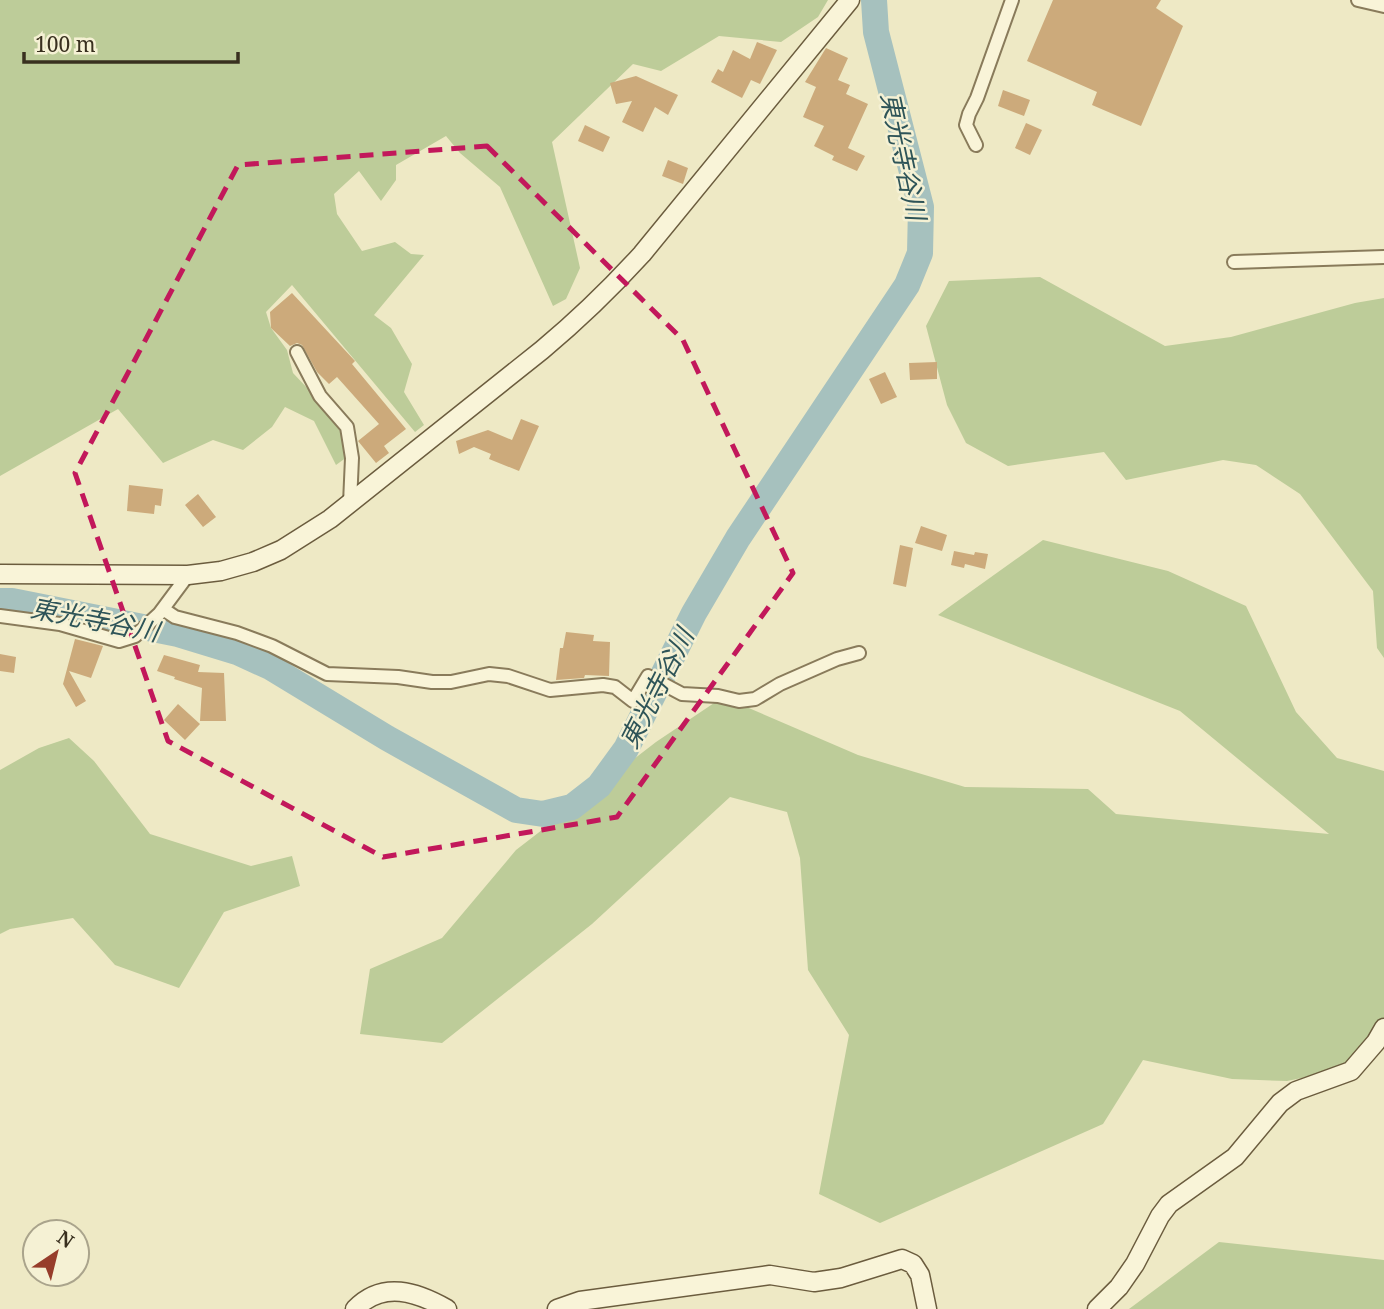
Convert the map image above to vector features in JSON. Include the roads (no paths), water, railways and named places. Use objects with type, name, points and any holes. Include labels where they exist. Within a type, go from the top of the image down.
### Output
[{"type":"street","points":[[0,574],[188,575],[221,571],[253,562],[305,536],[560,335],[614,286],[850,0]]},
{"type":"street","points":[[976,145],[967,125],[969,114],[1012,0]]},
{"type":"street","points":[[1358,0],[1384,6]]},
{"type":"street","points":[[1234,262],[1384,257]]},
{"type":"street","points":[[297,352],[320,397],[347,427],[352,458],[350,503]]},
{"type":"street","points":[[0,616],[60,624],[119,640],[135,636],[161,611],[188,575]]},
{"type":"street","points":[[161,611],[272,646],[327,674],[398,677],[432,682],[451,682],[489,674],[508,676],[550,690],[603,685],[615,687],[633,701],[648,676],[682,694],[718,696],[739,701],[755,699],[780,684],[837,659],[859,653]]},
{"type":"street","points":[[1097,1309],[1119,1287],[1135,1264],[1169,1204],[1235,1157],[1280,1103],[1296,1091],[1351,1071],[1376,1042],[1384,1028]]},
{"type":"street","points":[[557,1309],[580,1301],[771,1275],[814,1282],[841,1278],[902,1259],[913,1264],[920,1275],[927,1309]]},
{"type":"street","points":[[355,1309],[378,1295],[398,1290],[414,1293],[447,1309]]},
{"type":"waterway","name":"東光寺谷川","points":[[0,601],[12,601],[178,634],[237,652],[270,667],[387,738],[516,810],[543,814],[572,807],[599,786],[626,749],[694,613],[738,538],[907,285],[920,253],[921,207],[876,32],[874,0]]}]
